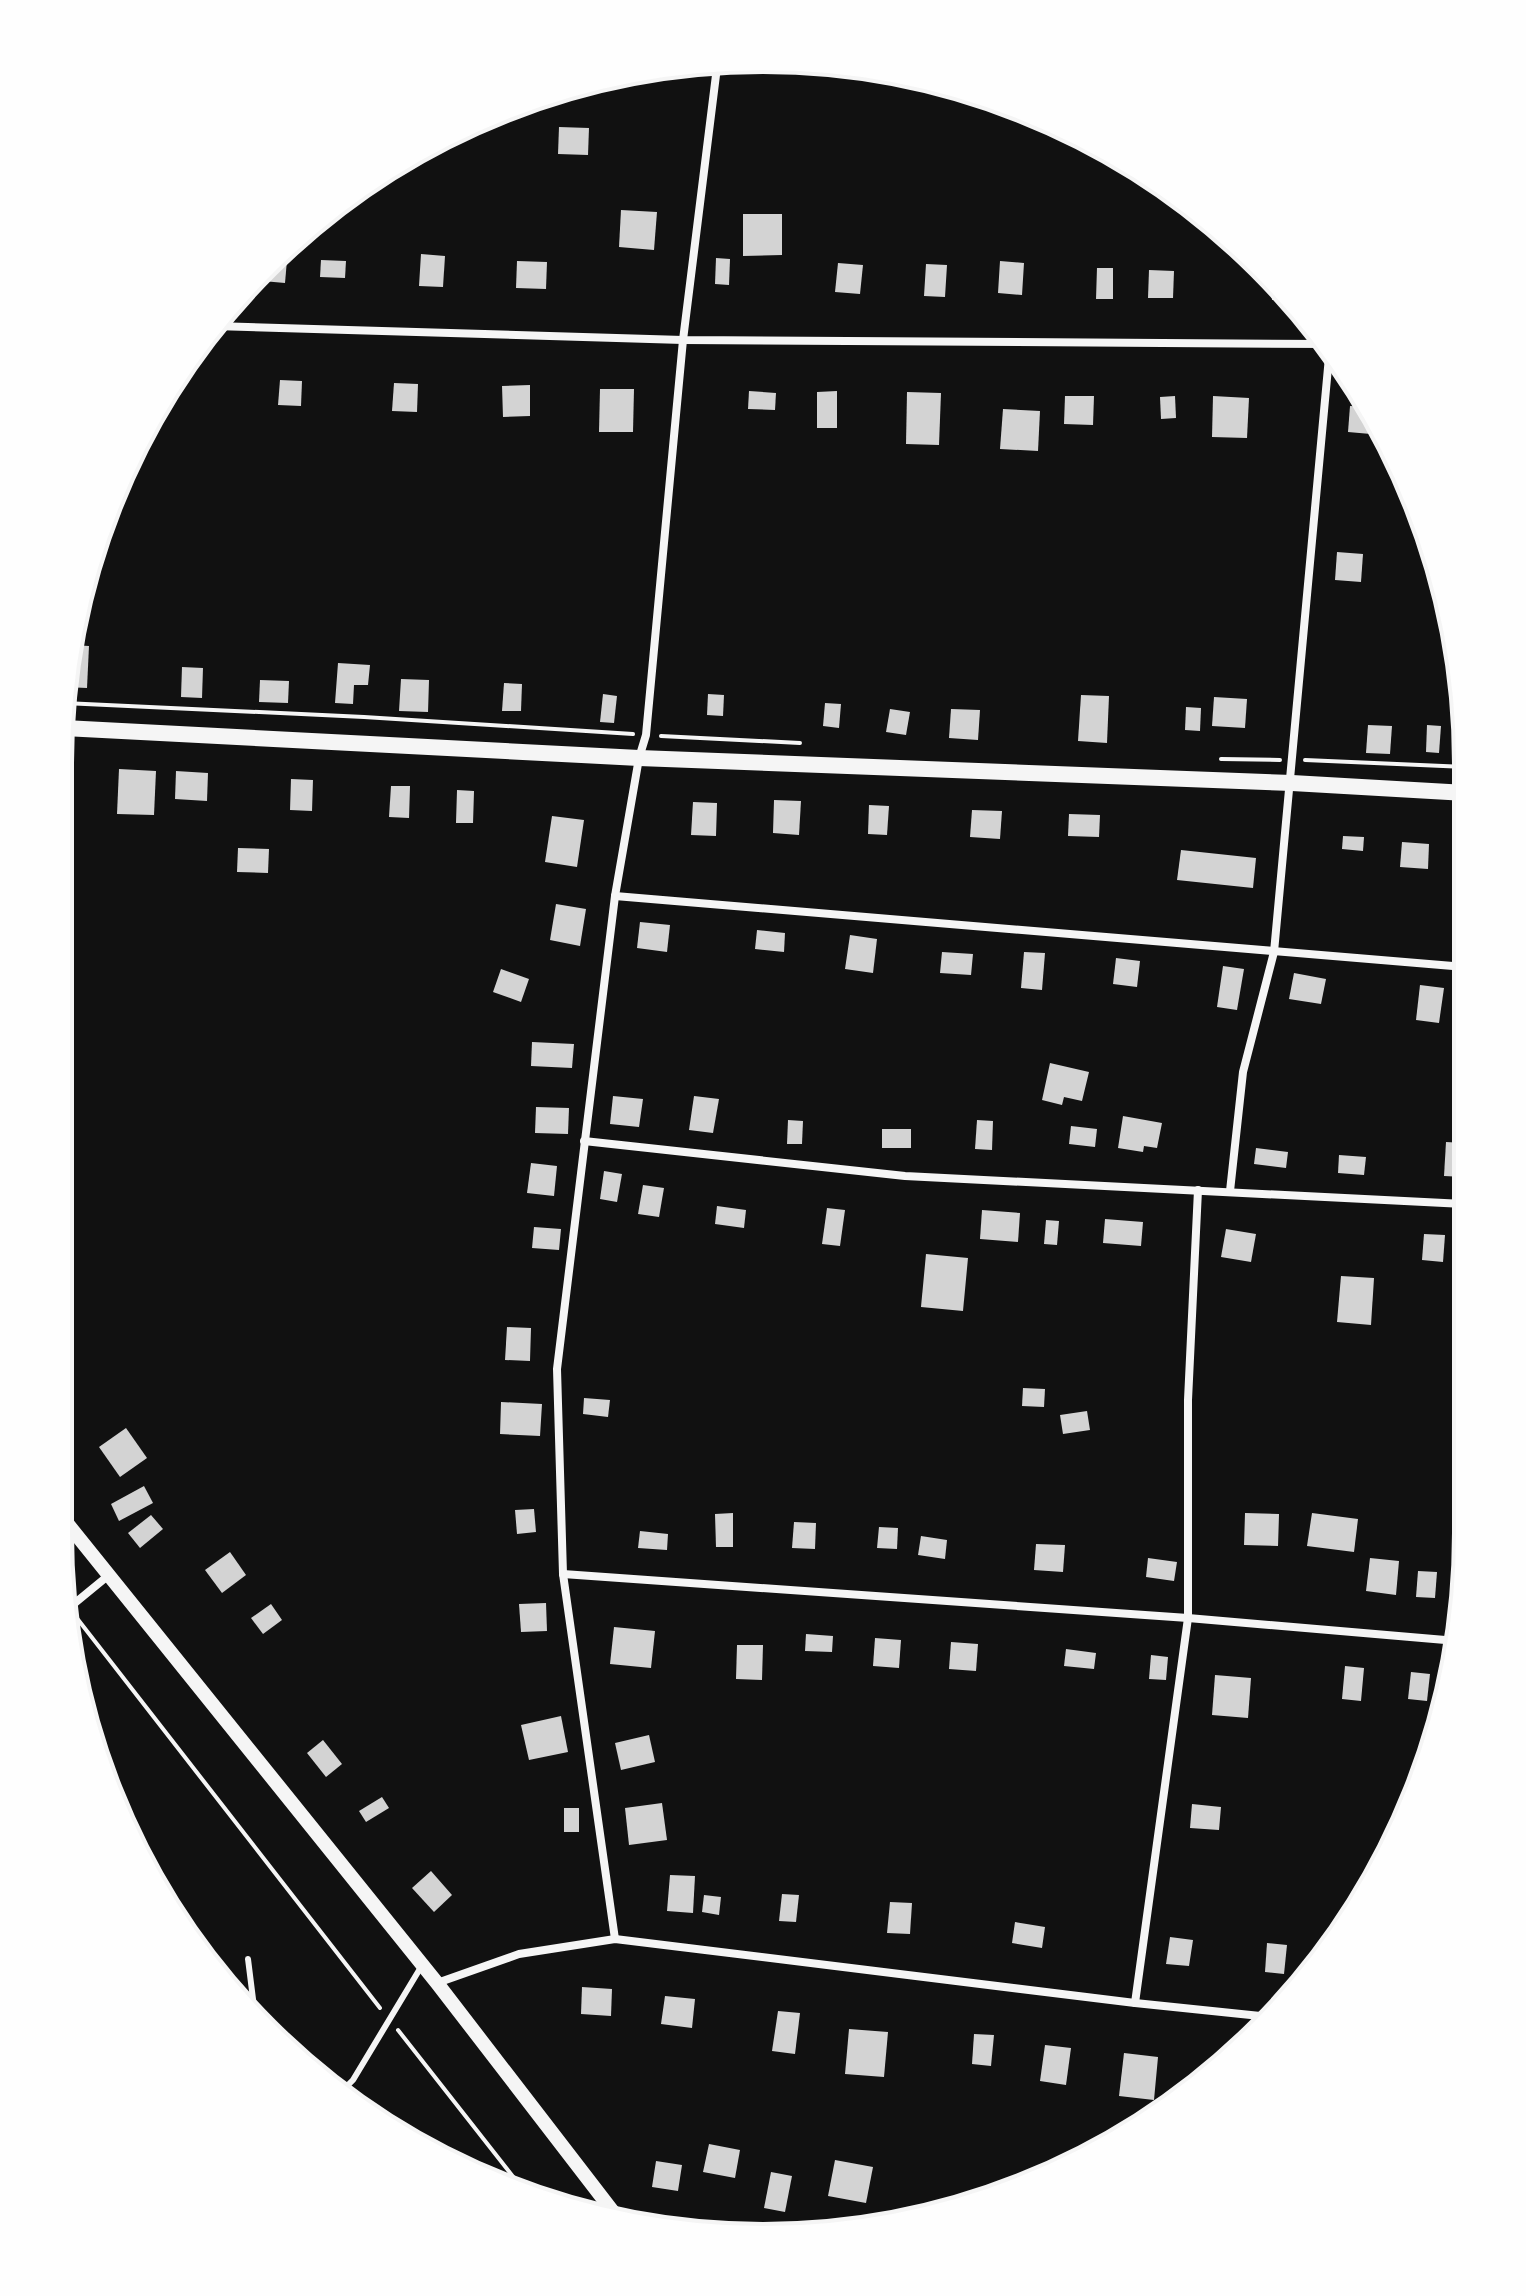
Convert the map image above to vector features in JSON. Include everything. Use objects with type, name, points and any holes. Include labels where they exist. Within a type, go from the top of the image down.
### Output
[{"type":"main road","points":[[73,728],[639,758],[1292,783],[1454,792]]},
{"type":"street","points":[[615,1939],[563,1574],[557,1369],[615,896],[639,758],[646,735],[683,340],[716,73]]},
{"type":"street","points":[[227,326],[683,340],[1313,345]]},
{"type":"street","points":[[1230,1191],[1243,1072],[1274,952],[1292,783],[1327,364]]},
{"type":"street","points":[[615,896],[1454,966]]},
{"type":"street","points":[[584,1141],[905,1176],[1454,1203]]},
{"type":"street","points":[[1135,2003],[1188,1618],[1188,1400],[1198,1190]]},
{"type":"street","points":[[72,1529],[437,1983],[609,2206]]},
{"type":"street","points":[[563,1574],[1188,1618],[1445,1640]]},
{"type":"street","points":[[76,1603],[109,1575]]},
{"type":"street","points":[[437,1983],[519,1954],[615,1939],[1258,2016]]},
{"type":"lane","points":[[248,1959],[253,2000]]},
{"type":"lane","points":[[348,2085],[422,1965]]},
{"type":"path","points":[[75,703],[814,744]]},
{"type":"path","points":[[1215,759],[1454,767]]},
{"type":"path","points":[[77,1618],[191,1769],[513,2176]]},
{"type":"building","points":[[559,127],[589,128],[588,155],[558,154]]},
{"type":"building","points":[[621,210],[657,212],[654,250],[619,247]]},
{"type":"building","points":[[743,214],[782,214],[782,255],[743,256]]},
{"type":"building","points":[[421,254],[445,256],[443,287],[419,286]]},
{"type":"building","points":[[716,258],[730,259],[729,285],[715,284]]},
{"type":"building","points":[[321,260],[346,261],[345,278],[320,277]]},
{"type":"building","points":[[517,261],[547,262],[546,289],[516,288]]},
{"type":"building","points":[[1000,261],[1024,263],[1022,295],[998,293]]},
{"type":"building","points":[[287,262],[285,283],[267,281]]},
{"type":"building","points":[[838,263],[863,265],[860,294],[835,292]]},
{"type":"building","points":[[926,264],[947,265],[945,297],[924,296]]},
{"type":"building","points":[[1097,268],[1113,268],[1113,299],[1096,299]]},
{"type":"building","points":[[1149,270],[1174,271],[1173,298],[1148,298]]},
{"type":"building","points":[[280,380],[302,381],[301,406],[278,405]]},
{"type":"building","points":[[394,383],[418,384],[417,412],[392,411]]},
{"type":"building","points":[[530,385],[530,416],[503,417],[502,386]]},
{"type":"building","points":[[600,389],[634,389],[633,432],[599,432]]},
{"type":"building","points":[[749,391],[776,393],[775,410],[748,409]]},
{"type":"building","points":[[837,391],[837,428],[817,428],[817,392]]},
{"type":"building","points":[[907,392],[941,393],[939,445],[906,444]]},
{"type":"building","points":[[1065,396],[1094,396],[1093,425],[1064,424]]},
{"type":"building","points":[[1175,396],[1176,418],[1161,419],[1160,397]]},
{"type":"building","points":[[1213,396],[1249,398],[1247,438],[1212,437]]},
{"type":"building","points":[[1350,406],[1354,406],[1370,434],[1348,432]]},
{"type":"building","points":[[1003,409],[1040,411],[1038,451],[1000,449]]},
{"type":"building","points":[[1337,552],[1363,554],[1361,582],[1335,580]]},
{"type":"building","points":[[82,646],[89,646],[87,688],[76,688]]},
{"type":"building","points":[[338,663],[370,665],[368,685],[354,685],[353,704],[335,703]]},
{"type":"building","points":[[182,667],[203,668],[202,698],[181,697]]},
{"type":"building","points":[[401,679],[429,680],[428,712],[399,711]]},
{"type":"building","points":[[260,680],[289,681],[288,703],[259,702]]},
{"type":"building","points":[[504,683],[522,684],[521,711],[502,711]]},
{"type":"building","points":[[603,694],[617,696],[614,723],[600,722]]},
{"type":"building","points":[[708,694],[724,695],[723,716],[707,715]]},
{"type":"building","points":[[1081,695],[1109,696],[1107,743],[1078,741]]},
{"type":"building","points":[[1214,697],[1247,699],[1245,728],[1212,726]]},
{"type":"building","points":[[825,703],[841,704],[839,728],[823,726]]},
{"type":"building","points":[[1186,707],[1201,708],[1200,731],[1185,730]]},
{"type":"building","points":[[890,709],[910,712],[906,735],[886,732]]},
{"type":"building","points":[[951,709],[980,710],[978,740],[949,738]]},
{"type":"building","points":[[1368,725],[1392,726],[1390,754],[1366,753]]},
{"type":"building","points":[[1427,725],[1441,726],[1439,753],[1426,752]]},
{"type":"building","points":[[119,769],[156,771],[154,815],[117,814]]},
{"type":"building","points":[[176,771],[208,773],[207,801],[175,799]]},
{"type":"building","points":[[291,779],[313,780],[312,811],[290,810]]},
{"type":"building","points":[[391,786],[410,786],[409,818],[389,817]]},
{"type":"building","points":[[457,790],[474,791],[473,823],[456,823]]},
{"type":"building","points":[[774,800],[801,801],[799,835],[773,833]]},
{"type":"building","points":[[693,802],[717,803],[716,836],[691,835]]},
{"type":"building","points":[[869,805],[889,806],[887,835],[868,834]]},
{"type":"building","points":[[972,810],[1002,811],[1000,839],[970,837]]},
{"type":"building","points":[[1069,814],[1100,815],[1099,837],[1068,836]]},
{"type":"building","points":[[552,816],[584,820],[577,867],[545,862]]},
{"type":"building","points":[[1343,836],[1364,837],[1363,851],[1342,849]]},
{"type":"building","points":[[1402,842],[1429,844],[1428,869],[1400,867]]},
{"type":"building","points":[[238,848],[269,849],[268,873],[237,872]]},
{"type":"building","points":[[1181,850],[1256,858],[1253,888],[1177,880]]},
{"type":"building","points":[[556,904],[586,909],[580,946],[550,940]]},
{"type":"building","points":[[640,922],[670,925],[667,952],[637,948]]},
{"type":"building","points":[[757,930],[785,933],[784,952],[755,949]]},
{"type":"building","points":[[850,935],[877,939],[873,973],[845,969]]},
{"type":"building","points":[[942,952],[973,954],[971,975],[940,973]]},
{"type":"building","points":[[1024,952],[1045,953],[1042,990],[1021,988]]},
{"type":"building","points":[[1116,958],[1140,961],[1137,987],[1113,984]]},
{"type":"building","points":[[1223,966],[1244,969],[1237,1010],[1217,1007]]},
{"type":"building","points":[[501,969],[529,979],[521,1002],[493,992]]},
{"type":"building","points":[[1294,973],[1326,979],[1321,1004],[1289,999]]},
{"type":"building","points":[[1420,985],[1444,988],[1439,1023],[1416,1020]]},
{"type":"building","points":[[532,1042],[574,1044],[572,1068],[531,1066]]},
{"type":"building","points":[[1050,1063],[1089,1072],[1082,1101],[1064,1097],[1062,1105],[1042,1100]]},
{"type":"building","points":[[613,1096],[643,1099],[639,1127],[610,1124]]},
{"type":"building","points":[[694,1096],[719,1099],[713,1133],[689,1130]]},
{"type":"building","points":[[536,1107],[569,1108],[568,1134],[535,1133]]},
{"type":"building","points":[[1123,1116],[1162,1123],[1157,1148],[1144,1146],[1143,1152],[1118,1148]]},
{"type":"building","points":[[788,1120],[803,1121],[802,1144],[787,1144]]},
{"type":"building","points":[[977,1120],[993,1121],[992,1150],[975,1149]]},
{"type":"building","points":[[1071,1126],[1097,1129],[1095,1147],[1069,1144]]},
{"type":"building","points":[[882,1129],[911,1129],[911,1148],[882,1148]]},
{"type":"building","points":[[1446,1142],[1454,1142],[1454,1176],[1444,1176]]},
{"type":"building","points":[[1256,1148],[1288,1152],[1286,1168],[1254,1164]]},
{"type":"building","points":[[1339,1155],[1366,1157],[1364,1175],[1338,1173]]},
{"type":"building","points":[[531,1163],[557,1166],[554,1196],[527,1193]]},
{"type":"building","points":[[604,1171],[622,1174],[617,1202],[600,1199]]},
{"type":"building","points":[[643,1185],[664,1188],[659,1217],[638,1214]]},
{"type":"building","points":[[717,1206],[746,1210],[744,1228],[715,1224]]},
{"type":"building","points":[[827,1208],[845,1210],[840,1246],[822,1244]]},
{"type":"building","points":[[982,1210],[1020,1213],[1018,1242],[980,1239]]},
{"type":"building","points":[[1105,1219],[1143,1222],[1141,1246],[1103,1243]]},
{"type":"building","points":[[1046,1220],[1059,1221],[1057,1245],[1044,1244]]},
{"type":"building","points":[[534,1227],[561,1229],[559,1250],[532,1248]]},
{"type":"building","points":[[1226,1229],[1256,1234],[1251,1262],[1221,1257]]},
{"type":"building","points":[[1424,1234],[1445,1235],[1443,1262],[1422,1260]]},
{"type":"building","points":[[926,1254],[968,1258],[963,1311],[921,1307]]},
{"type":"building","points":[[1341,1276],[1374,1278],[1371,1325],[1337,1322]]},
{"type":"building","points":[[507,1327],[531,1328],[530,1361],[505,1360]]},
{"type":"building","points":[[1023,1388],[1045,1389],[1044,1407],[1022,1406]]},
{"type":"building","points":[[584,1398],[610,1400],[608,1417],[583,1414]]},
{"type":"building","points":[[501,1402],[542,1404],[540,1436],[500,1434]]},
{"type":"building","points":[[1087,1411],[1090,1430],[1063,1434],[1060,1415]]},
{"type":"building","points":[[126,1428],[147,1458],[120,1477],[99,1447]]},
{"type":"building","points":[[144,1486],[153,1503],[119,1521],[111,1504]]},
{"type":"building","points":[[534,1509],[536,1532],[517,1534],[515,1510]]},
{"type":"building","points":[[733,1513],[733,1547],[716,1547],[715,1514]]},
{"type":"building","points":[[1245,1513],[1279,1514],[1278,1546],[1244,1545]]},
{"type":"building","points":[[1312,1513],[1358,1519],[1354,1552],[1307,1546]]},
{"type":"building","points":[[151,1515],[163,1529],[140,1548],[128,1533]]},
{"type":"building","points":[[794,1522],[816,1523],[815,1549],[792,1548]]},
{"type":"building","points":[[879,1527],[898,1528],[897,1549],[877,1548]]},
{"type":"building","points":[[640,1531],[668,1534],[667,1550],[638,1548]]},
{"type":"building","points":[[921,1536],[947,1540],[945,1559],[918,1555]]},
{"type":"building","points":[[1036,1544],[1065,1545],[1063,1572],[1034,1570]]},
{"type":"building","points":[[230,1552],[246,1575],[222,1593],[205,1570]]},
{"type":"building","points":[[1148,1558],[1177,1562],[1174,1581],[1146,1577]]},
{"type":"building","points":[[1370,1558],[1399,1561],[1396,1595],[1366,1591]]},
{"type":"building","points":[[1418,1571],[1437,1572],[1435,1598],[1416,1597]]},
{"type":"building","points":[[546,1603],[547,1631],[521,1632],[519,1604]]},
{"type":"building","points":[[271,1604],[282,1620],[263,1634],[251,1618]]},
{"type":"building","points":[[614,1627],[655,1631],[651,1668],[610,1664]]},
{"type":"building","points":[[806,1634],[833,1636],[832,1652],[805,1651]]},
{"type":"building","points":[[875,1638],[901,1640],[899,1668],[873,1666]]},
{"type":"building","points":[[951,1642],[978,1644],[976,1671],[949,1669]]},
{"type":"building","points":[[737,1645],[763,1645],[762,1680],[736,1679]]},
{"type":"building","points":[[1066,1649],[1096,1653],[1094,1669],[1064,1666]]},
{"type":"building","points":[[1151,1655],[1168,1657],[1166,1680],[1149,1679]]},
{"type":"building","points":[[1345,1666],[1364,1668],[1361,1701],[1342,1699]]},
{"type":"building","points":[[1411,1672],[1430,1674],[1427,1701],[1408,1699]]},
{"type":"building","points":[[1215,1675],[1251,1678],[1248,1718],[1212,1715]]},
{"type":"building","points":[[561,1716],[568,1752],[529,1760],[521,1725]]},
{"type":"building","points":[[649,1735],[655,1762],[621,1770],[615,1743]]},
{"type":"building","points":[[323,1740],[342,1764],[326,1777],[307,1753]]},
{"type":"building","points":[[382,1797],[389,1808],[366,1822],[359,1811]]},
{"type":"building","points":[[662,1803],[667,1840],[629,1845],[625,1808]]},
{"type":"building","points":[[1192,1804],[1221,1807],[1219,1830],[1190,1828]]},
{"type":"building","points":[[564,1808],[579,1808],[579,1832],[564,1832]]},
{"type":"building","points":[[431,1871],[452,1895],[434,1912],[412,1888]]},
{"type":"building","points":[[670,1875],[695,1876],[693,1913],[667,1911]]},
{"type":"building","points":[[782,1894],[799,1895],[796,1922],[779,1921]]},
{"type":"building","points":[[704,1895],[721,1897],[719,1915],[702,1912]]},
{"type":"building","points":[[890,1902],[912,1903],[910,1934],[887,1933]]},
{"type":"building","points":[[1015,1922],[1045,1927],[1042,1948],[1012,1943]]},
{"type":"building","points":[[1170,1937],[1193,1940],[1189,1966],[1166,1964]]},
{"type":"building","points":[[1267,1943],[1287,1945],[1284,1974],[1265,1972]]},
{"type":"building","points":[[582,1987],[612,1989],[611,2016],[581,2014]]},
{"type":"building","points":[[665,1996],[695,1999],[692,2028],[661,2024]]},
{"type":"building","points":[[778,2011],[800,2013],[795,2054],[772,2051]]},
{"type":"building","points":[[849,2029],[888,2032],[884,2077],[845,2074]]},
{"type":"building","points":[[974,2034],[994,2035],[991,2066],[972,2064]]},
{"type":"building","points":[[1045,2045],[1071,2048],[1066,2085],[1040,2081]]},
{"type":"building","points":[[1124,2053],[1158,2057],[1154,2100],[1119,2096]]},
{"type":"building","points":[[709,2144],[740,2150],[735,2178],[703,2172]]},
{"type":"building","points":[[835,2160],[873,2167],[866,2203],[828,2196]]},
{"type":"building","points":[[656,2161],[682,2165],[678,2191],[652,2187]]},
{"type":"building","points":[[771,2172],[792,2176],[785,2212],[764,2208]]}]
